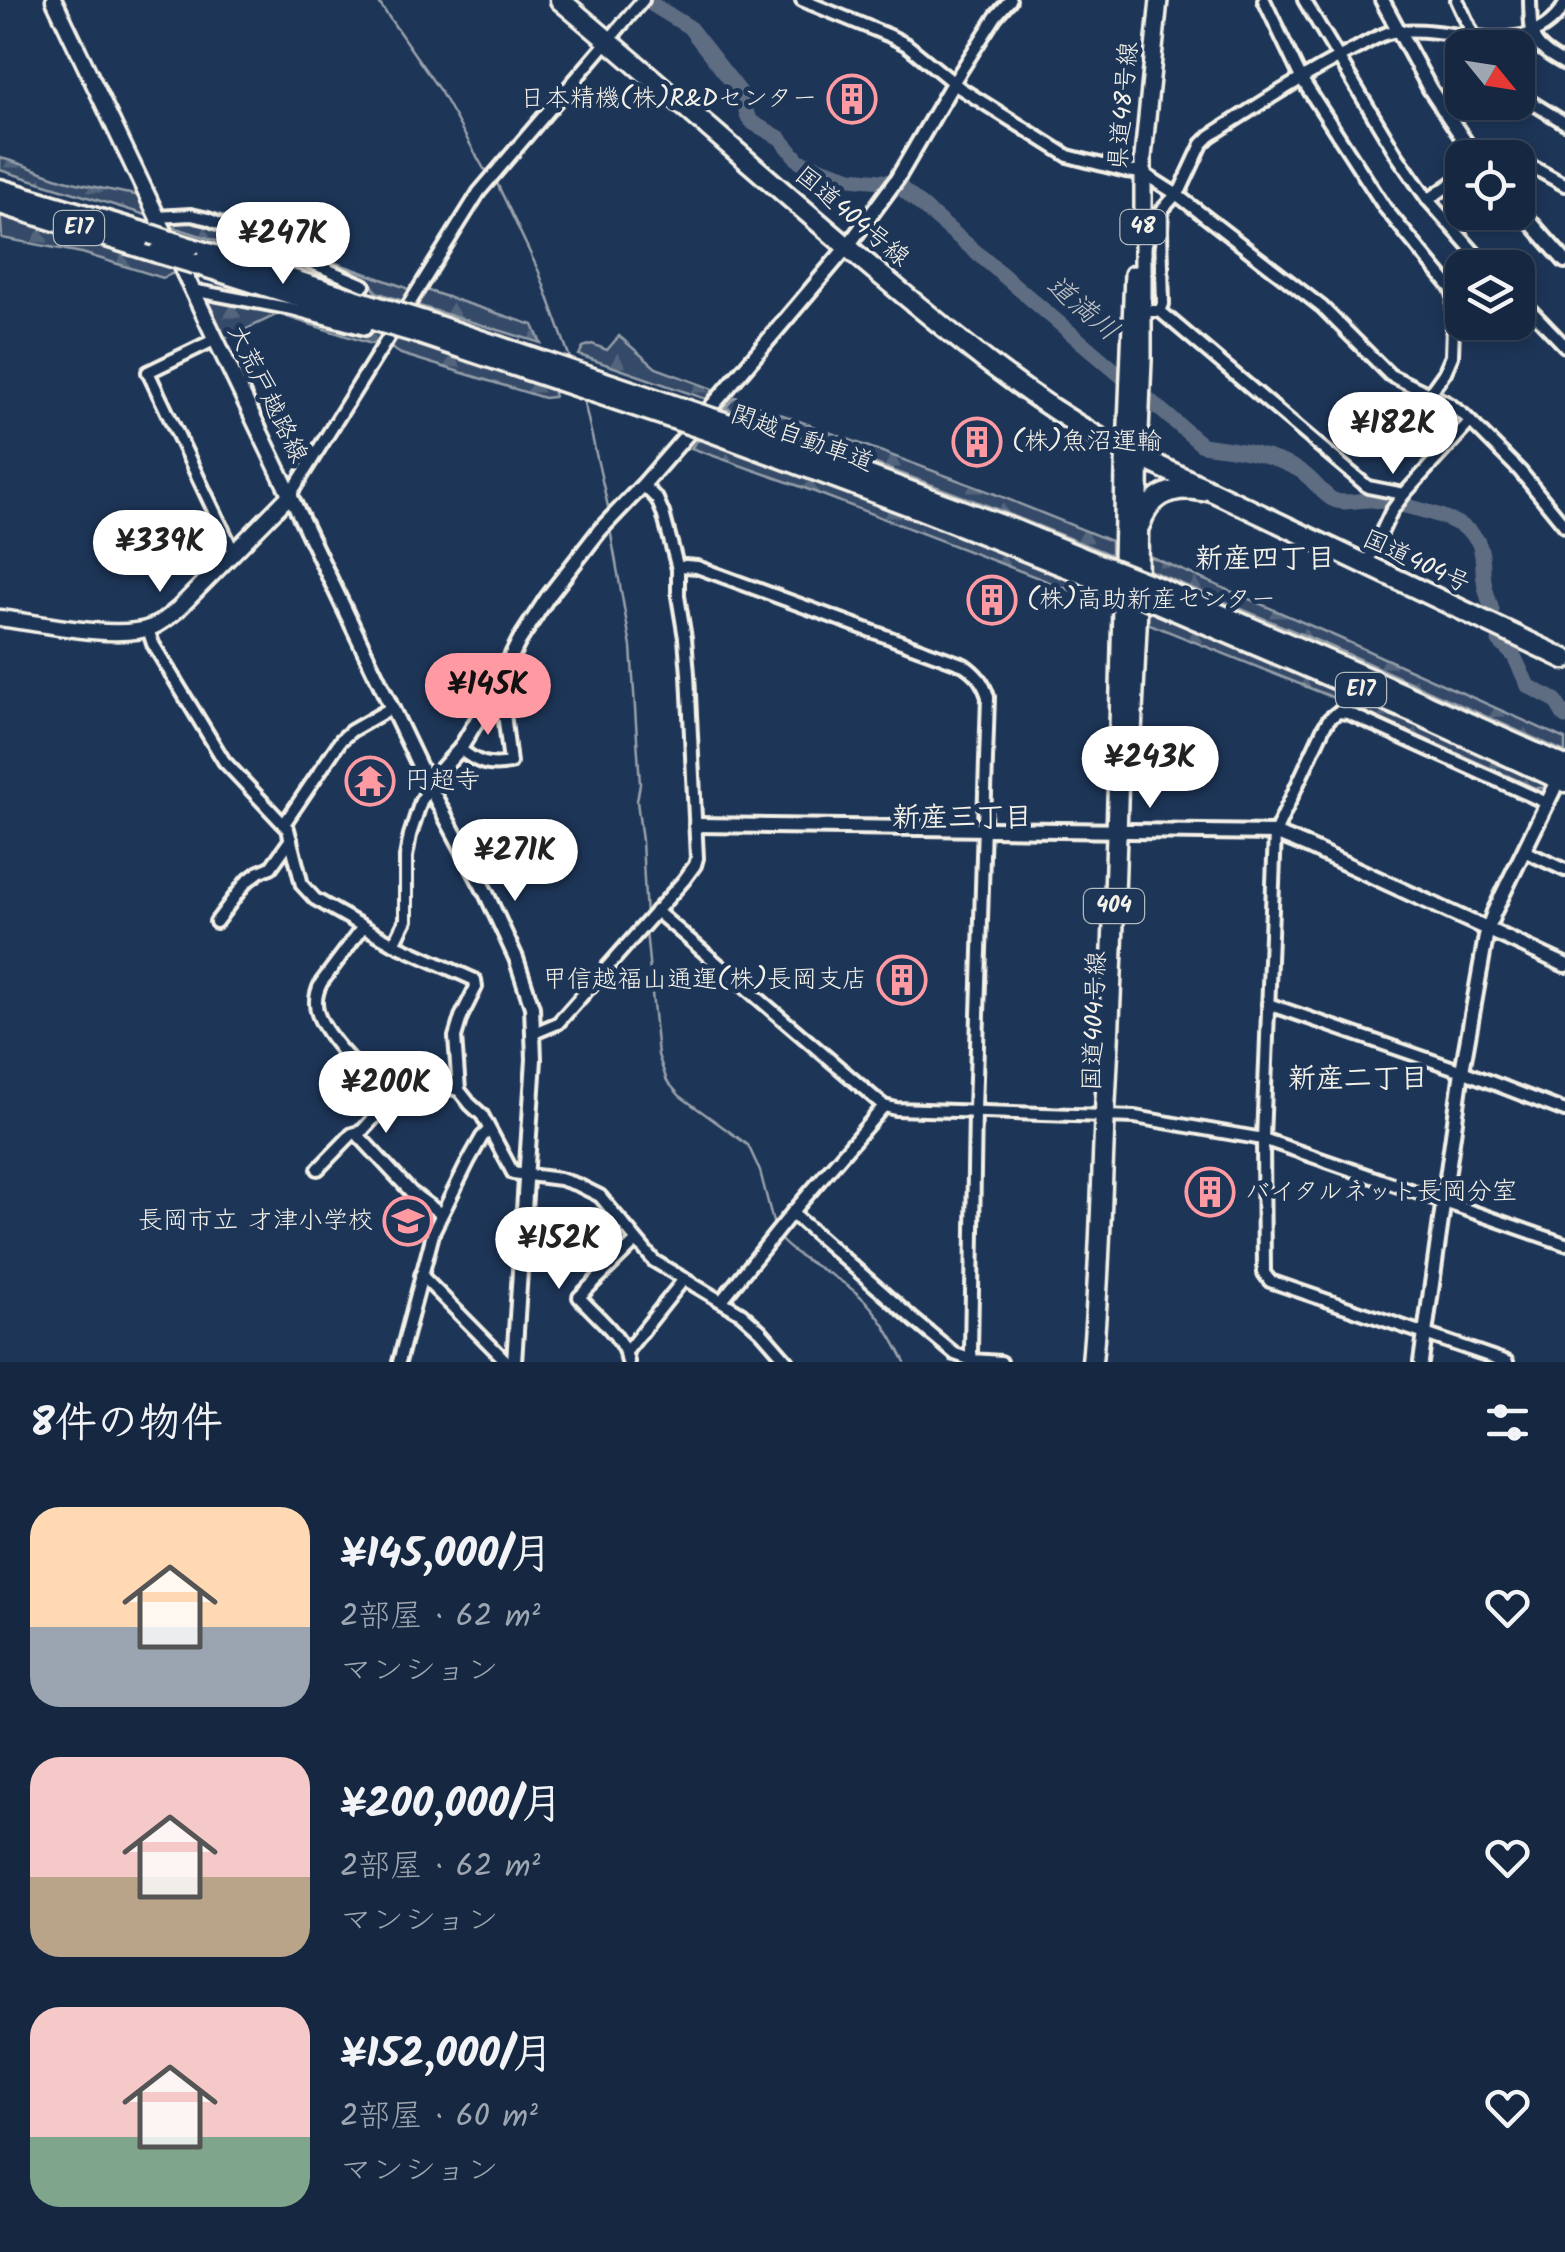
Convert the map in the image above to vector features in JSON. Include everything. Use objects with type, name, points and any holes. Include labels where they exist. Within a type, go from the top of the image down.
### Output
[{"type":"highway","name":"国道404号線","points":[[560,0],[992,367],[1068,420],[1132,453]]},
{"type":"highway","name":"関越自動車道","points":[[0,189],[153,226],[192,255]]},
{"type":"highway","name":"関越自動車道","points":[[0,204],[158,253],[192,255],[379,321],[417,326],[718,427],[939,517],[1102,573],[1400,691],[1565,766]]},
{"type":"highway","name":"国道404号線","points":[[1122,832],[1137,617],[1132,453]]},
{"type":"highway","name":"国道404号線","points":[[1092,1362],[1110,1116],[1132,453]]},
{"type":"highway","name":"国道404号","points":[[1132,453],[1565,659]]},
{"type":"highway","points":[[1137,535],[1144,514],[1162,494],[1183,488],[1221,496]]},
{"type":"highway","name":"関越自動車道","points":[[1156,595],[1419,715],[1559,786]]},
{"type":"highway","name":"国道404号線","points":[[1101,1362],[1112,1236],[1110,1116]]},
{"type":"main road","name":"大荒戸越路線","points":[[54,0],[153,226],[192,290],[290,495],[165,620],[148,629]]},
{"type":"main road","name":"48","points":[[1132,453],[1140,172],[1156,0]]},
{"type":"main road","name":"県道48号線","points":[[1132,453],[1143,311],[1140,172]]},
{"type":"main road","points":[[0,618],[116,632],[148,629]]},
{"type":"street","points":[[511,1362],[534,1058],[532,1007],[516,958],[486,892],[429,786],[290,495],[479,192],[643,0]]},
{"type":"street","points":[[802,0],[907,45],[952,83],[1068,156],[1140,172],[1176,194],[1322,307],[1390,375],[1448,403],[1520,471],[1565,526]]},
{"type":"street","points":[[394,944],[406,920],[406,858],[421,801],[460,749],[519,641],[600,530],[847,247],[897,179],[952,83],[1010,0]]},
{"type":"street","points":[[1264,0],[1301,78],[1385,208],[1451,288],[1452,356],[1430,393]]},
{"type":"street","points":[[1304,0],[1374,119],[1428,200],[1472,250]]},
{"type":"street","points":[[1382,0],[1430,89],[1464,140]]},
{"type":"street","points":[[1457,0],[1471,30]]},
{"type":"street","points":[[1530,0],[1532,30]]},
{"type":"street","points":[[1535,32],[1556,17],[1565,4]]},
{"type":"street","points":[[1160,311],[1161,216],[1210,136],[1301,78],[1386,33],[1426,31],[1445,35]]},
{"type":"street","points":[[1535,40],[1539,48],[1565,64]]},
{"type":"street","points":[[1535,104],[1565,123]]},
{"type":"street","points":[[1535,168],[1565,185]]},
{"type":"street","points":[[1428,200],[1445,188]]},
{"type":"street","points":[[153,226],[191,214],[364,286]]},
{"type":"street","points":[[1535,227],[1565,261]]},
{"type":"street","points":[[192,290],[379,321]]},
{"type":"street","points":[[1143,311],[1160,311],[1368,487],[1404,494]]},
{"type":"street","points":[[1535,315],[1565,346]]},
{"type":"street","points":[[216,339],[148,372],[234,553]]},
{"type":"street","points":[[1366,566],[1391,512],[1404,494],[1470,422]]},
{"type":"street","points":[[534,1033],[558,1023],[697,858],[686,638],[678,596],[678,569],[663,513],[643,485]]},
{"type":"street","points":[[678,569],[686,566],[707,570],[964,665],[985,687],[988,698],[975,1110],[972,1360]]},
{"type":"street","points":[[148,629],[153,644],[224,762],[284,824],[306,892],[362,928],[471,976],[477,984],[456,1037],[459,1090],[482,1115],[513,1174],[568,1182],[594,1192],[606,1201],[654,1260],[750,1320],[788,1362]]},
{"type":"street","points":[[460,749],[482,764],[510,763],[504,713],[488,700]]},
{"type":"street","points":[[284,824],[350,731],[392,708]]},
{"type":"street","points":[[1507,1362],[1270,1281],[1264,1273],[1263,1139],[1275,833],[1328,719],[1338,712],[1348,713],[1547,803]]},
{"type":"street","points":[[1421,1362],[1462,1071],[1488,931],[1547,803],[1559,786]]},
{"type":"street","points":[[696,825],[1275,833],[1565,966]]},
{"type":"street","points":[[216,922],[246,882],[272,867],[291,839]]},
{"type":"street","points":[[1524,852],[1565,870]]},
{"type":"street","points":[[656,911],[884,1106],[1110,1116],[1188,1124],[1263,1139],[1565,1244]]},
{"type":"street","points":[[362,928],[321,983],[317,1009],[338,1044],[390,1100]]},
{"type":"street","points":[[1268,1004],[1565,1111]]},
{"type":"street","points":[[440,1214],[411,1192],[360,1136],[410,1080],[418,1077],[459,1090]]},
{"type":"street","points":[[722,1300],[884,1106]]},
{"type":"street","points":[[399,1362],[440,1214],[468,1160],[489,1130]]},
{"type":"street","points":[[318,1169],[352,1134],[362,1131]]},
{"type":"street","points":[[792,1213],[955,1354],[1001,1362]]},
{"type":"street","points":[[636,1241],[578,1297],[615,1336],[627,1357],[684,1279]]},
{"type":"street","points":[[421,1276],[511,1362]]},
{"type":"green space","points":[[0,158],[69,181],[140,196],[149,216],[0,170]]},
{"type":"green space","points":[[0,208],[171,261],[176,272],[163,278],[82,253],[2,238]]},
{"type":"green space","points":[[215,213],[332,256],[333,262],[412,292],[406,302],[376,292],[372,285]]},
{"type":"green space","points":[[194,218],[342,281],[173,227],[174,220]]},
{"type":"green space","points":[[426,290],[533,325],[541,343],[416,305]]},
{"type":"green space","points":[[210,297],[387,332],[381,341],[371,344],[278,314],[222,338],[203,300]]},
{"type":"green space","points":[[619,336],[656,368],[713,389],[706,399],[579,355],[583,347],[592,344],[607,350]]},
{"type":"green space","points":[[395,337],[553,383],[554,397],[544,398],[401,354],[389,347]]},
{"type":"green space","points":[[735,397],[1111,541],[1111,555],[725,408]]},
{"type":"green space","points":[[702,435],[1110,591],[1109,605],[691,448]]},
{"type":"green space","points":[[1149,556],[1565,739],[1565,752],[1149,570]]},
{"type":"green space","points":[[1148,606],[1549,783],[1535,788],[1327,695],[1147,623]]},
{"type":"waterway","points":[[377,0],[440,91],[484,169],[491,172]]},
{"type":"waterway","name":"道満川","points":[[645,0],[689,27],[740,92],[748,117],[780,138],[799,161],[851,178],[890,182],[901,188],[1202,445],[1288,464],[1334,500],[1373,500],[1415,508],[1460,525],[1478,542],[1492,610]]},
{"type":"waterway","points":[[495,179],[539,272],[571,361]]},
{"type":"waterway","points":[[583,397],[609,511]]},
{"type":"waterway","points":[[610,529],[631,647],[646,918]]},
{"type":"waterway","name":"道満川","points":[[1499,641],[1514,656],[1528,686],[1555,700],[1565,717]]},
{"type":"waterway","points":[[646,931],[658,1055],[667,1081],[680,1096],[748,1145],[760,1171],[775,1230]]},
{"type":"waterway","points":[[778,1237],[859,1295],[881,1321],[905,1362]]},
{"type":"place","name":"日本精機(株)R&Dセンター","points":[[852,99]]},
{"type":"place","name":"(株)魚沼運輸","points":[[977,442]]},
{"type":"place","name":"(株)高助新産センター","points":[[992,600]]},
{"type":"place","name":"円超寺","points":[[370,781]]},
{"type":"place","name":"甲信越福山通運(株)長岡支店","points":[[902,980]]},
{"type":"place","name":"バイタルネット長岡分室","points":[[1210,1192]]},
{"type":"place","name":"長岡市立 才津小学校","points":[[408,1221]]},
{"type":"district","name":"新産四丁目","points":[[1265,559]]},
{"type":"district","name":"新産三丁目","points":[[962,818]]},
{"type":"district","name":"新産二丁目","points":[[1358,1079]]}]
